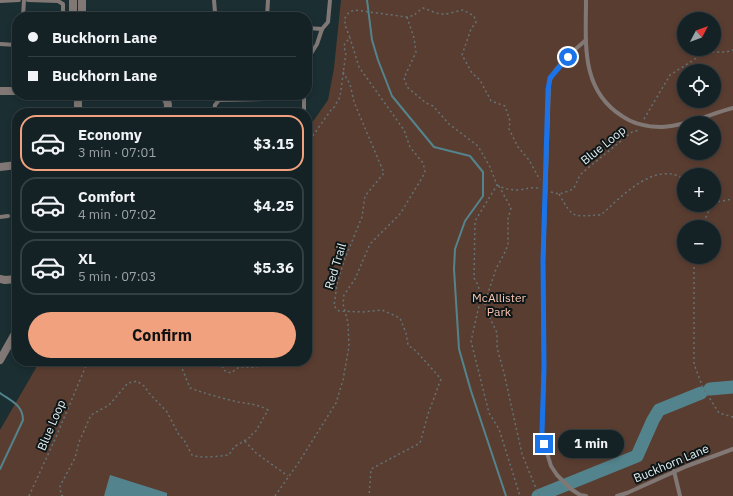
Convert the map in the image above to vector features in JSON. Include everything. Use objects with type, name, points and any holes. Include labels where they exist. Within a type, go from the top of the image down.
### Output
[{"type":"street","points":[[73,0],[73,12]]},
{"type":"street","points":[[82,0],[82,12]]},
{"type":"street","points":[[0,91],[12,91]]},
{"type":"street","points":[[0,167],[12,166]]},
{"type":"street","points":[[0,279],[12,279]]},
{"type":"street","points":[[0,360],[3,348],[12,336]]},
{"type":"lane","points":[[0,1],[19,0]]},
{"type":"lane","points":[[23,12],[24,0]]},
{"type":"lane","points":[[28,0],[58,1],[63,4],[63,12]]},
{"type":"lane","points":[[214,0],[215,12]]},
{"type":"lane","points":[[267,12],[268,0]]},
{"type":"lane","points":[[312,52],[317,44],[322,29],[328,22],[330,0]]},
{"type":"lane","points":[[586,0],[587,59],[594,85],[607,104],[625,118],[646,125],[663,127],[733,108]]},
{"type":"lane","points":[[312,28],[322,29]]},
{"type":"lane","points":[[586,40],[550,78],[548,90],[543,261],[544,368],[542,432],[551,466],[557,475],[571,489],[580,495],[586,496]]},
{"type":"lane","points":[[0,44],[12,45]]},
{"type":"lane","points":[[0,217],[8,216]]},
{"type":"lane","name":"Buckhorn Lane","points":[[617,496],[627,493],[674,471],[733,449]]},
{"type":"lane","points":[[674,471],[680,496]]},
{"type":"path","points":[[275,496],[336,403],[343,380],[349,346],[348,323],[343,304],[344,295],[355,279],[370,244],[400,214],[425,171],[423,163],[410,148],[404,130],[359,67],[345,25],[345,18],[349,12],[365,10],[407,17],[415,15],[423,8],[443,14],[463,10],[474,16],[476,22],[471,29],[462,55],[472,72],[480,80],[491,101],[505,106],[510,121],[509,129],[518,147],[529,160],[546,191]]},
{"type":"path","points":[[407,17],[414,38],[416,52],[404,78],[407,86],[426,103],[434,106],[449,124],[478,146],[490,166],[498,186],[510,208],[508,219],[508,245],[496,269],[485,307],[497,333],[497,348],[522,454],[539,496]]},
{"type":"path","points":[[312,137],[340,97],[346,52],[344,44],[350,38]]},
{"type":"path","points":[[644,119],[670,75],[706,52],[726,52],[733,50]]},
{"type":"path","name":"Red Trail","points":[[343,72],[350,84],[354,102],[384,173],[364,196],[362,217],[344,261],[337,284],[334,306],[339,311],[345,312]]},
{"type":"path","name":"Blue Loop","points":[[559,194],[574,188],[580,175],[632,132],[637,131],[641,127]]},
{"type":"path","points":[[498,186],[504,189],[518,190],[536,187],[559,194],[569,212],[574,216],[601,215],[633,187],[656,175],[668,173],[677,175]]},
{"type":"path","points":[[498,186],[475,221],[474,278],[478,285],[481,297],[471,341],[489,412],[499,429],[520,496]]},
{"type":"path","points":[[721,202],[733,199]]},
{"type":"path","points":[[694,264],[694,364],[704,388],[719,413],[733,417]]},
{"type":"path","points":[[345,312],[382,310],[400,318],[406,333],[408,345],[416,351],[441,380],[428,414],[420,443],[371,470],[369,496]]},
{"type":"path","name":"Blue Loop","points":[[29,496],[86,366]]},
{"type":"path","points":[[63,496],[60,486],[75,458],[79,442],[91,414],[109,405],[128,383],[136,381],[144,386],[149,394],[167,412],[179,435],[194,456],[204,457],[229,455],[234,447],[252,436],[268,410],[258,405],[240,402],[190,388],[181,366]]},
{"type":"path","points":[[223,366],[223,370],[230,373],[239,367],[262,366]]},
{"type":"path","points":[[245,441],[256,453],[288,477]]},
{"type":"green space","name":"McAllister Park","points":[[341,0],[733,0],[733,496],[0,496],[0,430],[37,366],[312,366],[312,123],[328,100],[334,68]]},
{"type":"water","points":[[110,475],[167,493],[167,496],[104,496]]},
{"type":"waterway","points":[[367,0],[372,40],[392,96],[434,147],[470,156],[483,172],[483,196],[465,221],[455,249],[454,269],[459,349],[471,391],[506,496]]},
{"type":"waterway","points":[[710,389],[733,387]]},
{"type":"waterway","points":[[0,393],[19,407],[23,420],[0,469]]},
{"type":"waterway","points":[[538,496],[637,456],[659,410],[701,393]]},
{"type":"route","points":[[544,444],[542,432],[544,368],[543,261],[548,90],[550,78],[568,57]]}]
